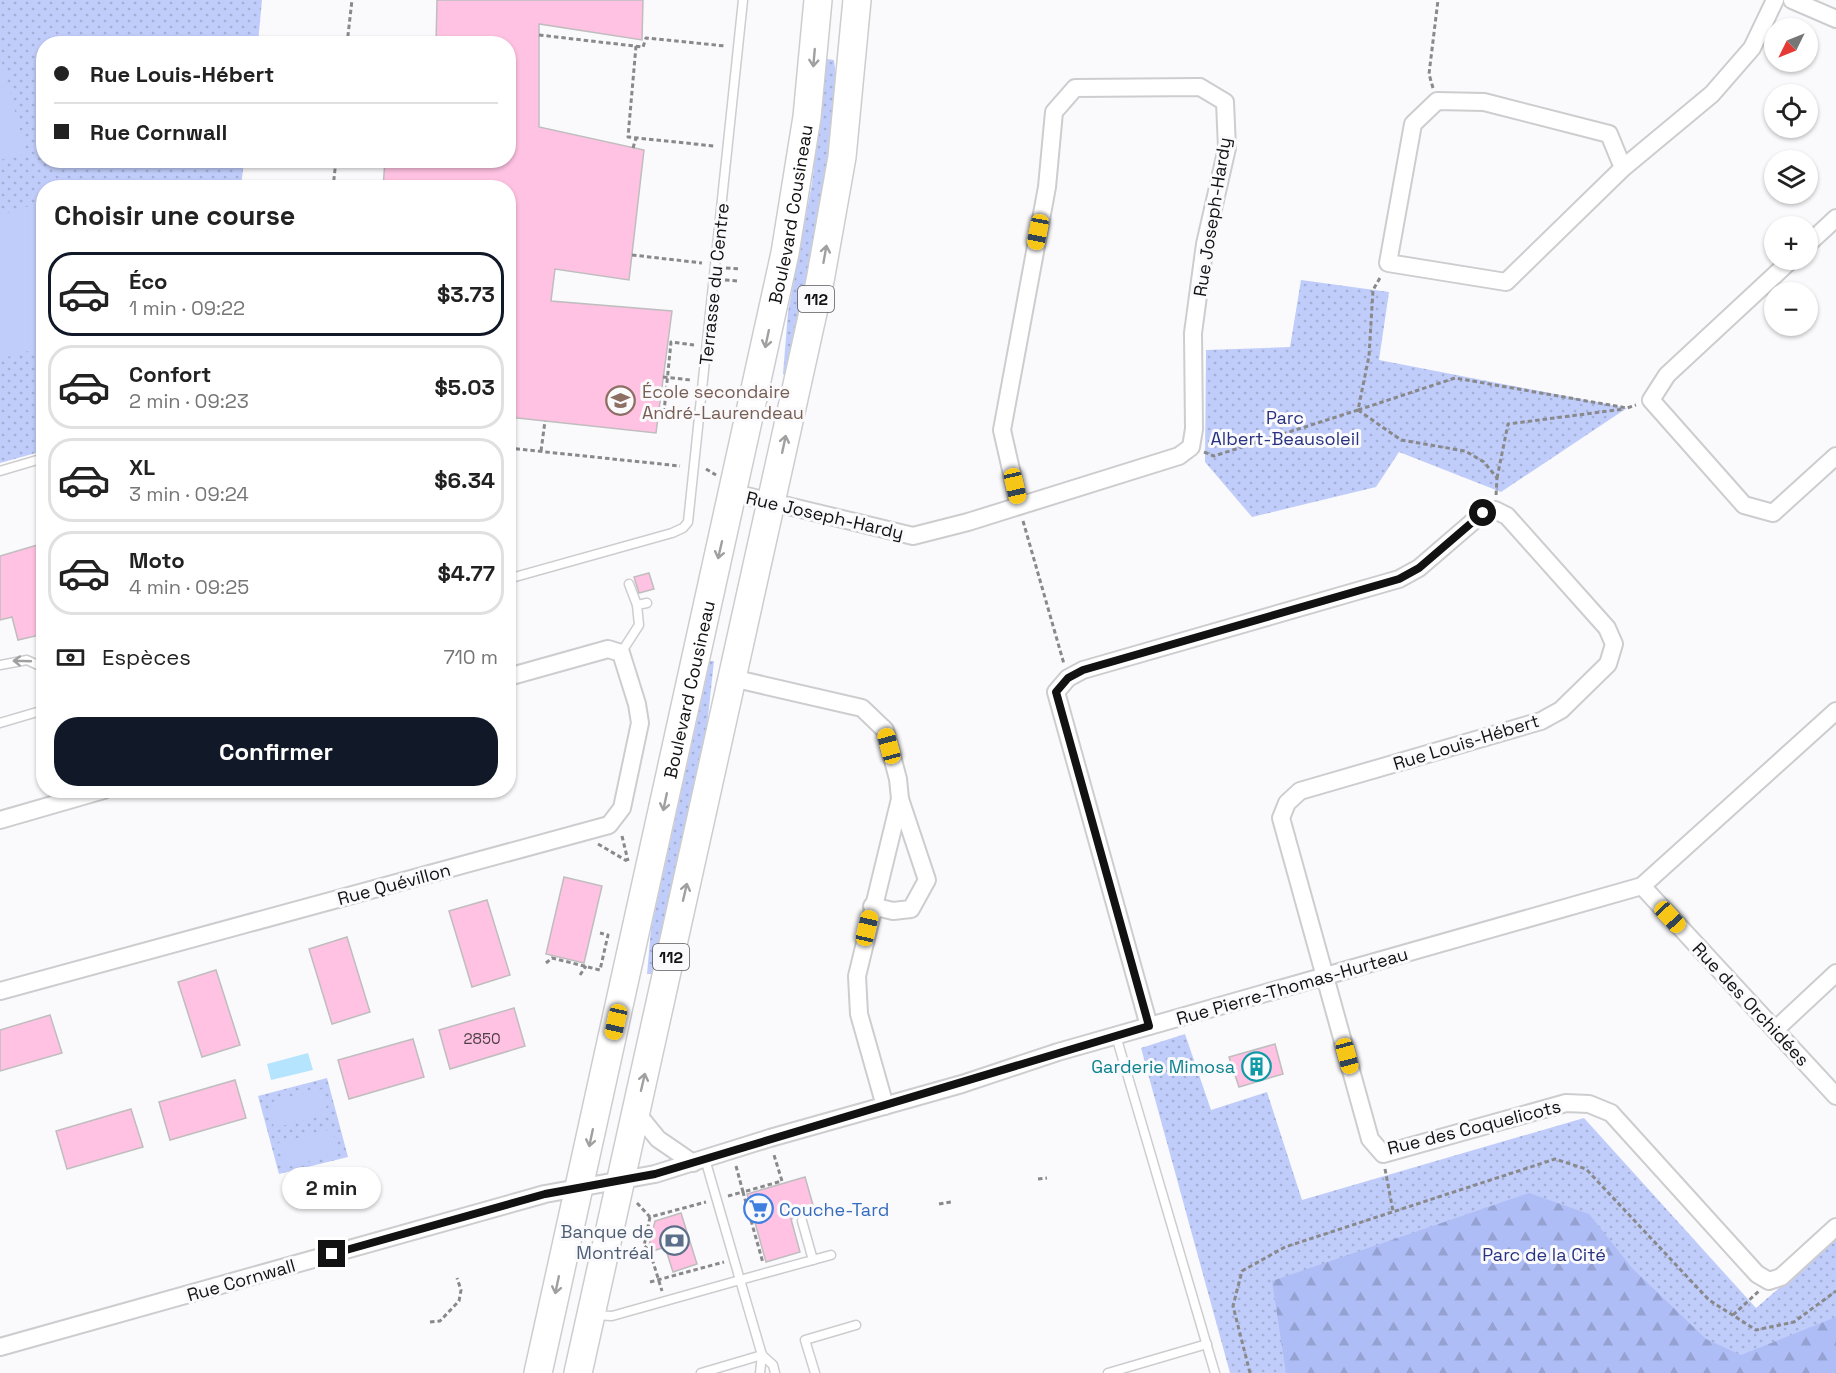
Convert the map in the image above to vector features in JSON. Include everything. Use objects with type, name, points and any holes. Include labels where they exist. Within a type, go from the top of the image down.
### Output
[{"type":"main road","name":"Boulevard Cousineau","points":[[538,1373],[734,493],[797,190],[811,89],[818,0]]},
{"type":"main road","name":"112","points":[[578,1373],[591,1315],[628,1191],[636,1112],[836,197],[849,95],[857,0]]},
{"type":"street","points":[[1623,168],[1609,134],[1484,102],[1437,101],[1413,124],[1388,263],[1506,282],[1623,168],[1712,94],[1752,48],[1775,0]]},
{"type":"street","points":[[1792,0],[1836,19]]},
{"type":"street","name":"Rue Joseph-Hardy","points":[[734,493],[913,536],[968,522],[1179,456],[1191,447],[1194,429],[1193,333],[1205,244],[1227,148],[1225,102],[1200,87],[1075,88],[1054,112],[1047,187],[1002,430],[1019,505]]},
{"type":"street","points":[[1818,235],[1836,218]]},
{"type":"street","points":[[1780,270],[1666,375],[1651,400],[1744,505],[1773,513],[1836,456]]},
{"type":"street","points":[[1149,1026],[1056,692],[1068,678],[1083,670],[1399,579],[1419,568],[1483,513],[1495,510]]},
{"type":"street","name":"Rue Louis-Hébert","points":[[1326,977],[1281,818],[1287,803],[1300,791],[1541,721],[1561,710],[1608,664],[1614,644],[1607,628],[1507,516],[1495,510]]},
{"type":"street","points":[[516,675],[612,648],[620,652]]},
{"type":"street","name":"Rue Quévillon","points":[[0,991],[609,825],[622,808],[640,723],[637,704],[620,652]]},
{"type":"street","points":[[732,678],[862,708],[885,730],[898,779],[900,799],[927,880],[910,909],[893,911],[872,906]]},
{"type":"street","name":"Rue Pierre-Thomas-Hurteau","points":[[628,1191],[699,1161],[1149,1026],[1642,886],[1836,711]]},
{"type":"street","points":[[0,820],[76,798]]},
{"type":"street","points":[[885,1106],[859,1014],[857,976],[872,906],[900,799]]},
{"type":"street","name":"Rue des Orchidées","points":[[1642,886],[1836,1096]]},
{"type":"street","points":[[1775,1030],[1836,973]]},
{"type":"street","name":"Rue des Coquelicots","points":[[1326,977],[1370,1139],[1383,1154],[1566,1103],[1589,1104],[1611,1113],[1757,1274],[1769,1281]]},
{"type":"street","points":[[636,1112],[663,1143],[699,1161]]},
{"type":"street","name":"Rue Cornwall","points":[[0,1347],[499,1206],[580,1187],[628,1191]]},
{"type":"street","points":[[1769,1281],[1781,1276],[1836,1227]]},
{"type":"lane","name":"Terrasse du Centre","points":[[516,577],[672,533],[683,528],[688,522],[743,0]]},
{"type":"lane","points":[[0,471],[36,460]]},
{"type":"lane","points":[[620,652],[639,626],[637,605],[629,584]]},
{"type":"lane","points":[[637,605],[647,603]]},
{"type":"lane","points":[[0,664],[27,660],[36,664]]},
{"type":"lane","points":[[0,723],[36,712]]},
{"type":"lane","points":[[1116,1036],[1215,1373]]},
{"type":"lane","points":[[699,1161],[740,1280],[762,1355],[760,1373]]},
{"type":"lane","points":[[802,1221],[813,1260]]},
{"type":"lane","points":[[591,1315],[612,1317],[831,1255]]},
{"type":"lane","points":[[815,1373],[806,1340],[856,1325]]},
{"type":"lane","points":[[1108,1373],[1207,1344]]},
{"type":"lane","points":[[701,1373],[762,1355]]},
{"type":"lane","points":[[762,1355],[773,1365],[775,1373]]},
{"type":"path","points":[[348,36],[352,0]]},
{"type":"path","points":[[1437,101],[1429,74],[1438,0]]},
{"type":"path","points":[[539,35],[643,47],[646,38],[724,46]]},
{"type":"path","points":[[636,46],[628,137],[714,146]]},
{"type":"path","points":[[633,148],[636,138]]},
{"type":"path","points":[[632,255],[702,263]]},
{"type":"path","points":[[1358,410],[1369,356],[1373,290],[1388,263]]},
{"type":"path","points":[[664,412],[669,342],[694,345]]},
{"type":"path","points":[[665,377],[691,380]]},
{"type":"path","points":[[1191,447],[1214,456],[1455,378],[1627,408]]},
{"type":"path","points":[[1495,510],[1497,478],[1508,424],[1627,408],[1651,400]]},
{"type":"path","points":[[1358,410],[1401,440],[1465,451],[1484,462],[1497,478]]},
{"type":"path","points":[[659,411],[687,415]]},
{"type":"path","points":[[541,451],[545,421]]},
{"type":"path","points":[[516,449],[680,466]]},
{"type":"path","points":[[1019,505],[1068,678]]},
{"type":"path","points":[[598,844],[628,862],[622,836]]},
{"type":"path","points":[[546,963],[552,958],[600,970],[608,934],[600,933]]},
{"type":"path","points":[[580,975],[586,966]]},
{"type":"path","points":[[1383,1154],[1393,1211]]},
{"type":"path","points":[[727,1197],[782,1181],[774,1155]]},
{"type":"path","points":[[1250,1373],[1233,1306],[1242,1271],[1285,1247],[1555,1160],[1586,1169],[1709,1300],[1756,1330],[1794,1322],[1836,1291]]},
{"type":"path","points":[[736,1166],[764,1264]]},
{"type":"path","points":[[1038,1179],[1047,1178]]},
{"type":"path","points":[[628,1191],[650,1217]]},
{"type":"path","points":[[650,1217],[707,1202]]},
{"type":"path","points":[[939,1204],[951,1202]]},
{"type":"path","points":[[650,1217],[644,1246],[649,1251],[659,1280]]},
{"type":"path","points":[[650,1282],[725,1262]]},
{"type":"path","points":[[430,1322],[440,1321],[459,1301],[461,1290],[457,1278]]},
{"type":"path","points":[[1732,1315],[1769,1281]]},
{"type":"green space","points":[[0,0],[262,0],[259,36],[36,36],[36,168],[243,168],[242,180],[36,180],[36,453],[0,463]]},
{"type":"green space","points":[[0,55],[26,153],[0,160]]},
{"type":"green space","points":[[827,59],[834,60],[835,74],[832,129],[813,247],[786,375],[783,374],[788,312],[812,183]]},
{"type":"green space","points":[[36,204],[36,349],[0,359],[0,215]]},
{"type":"green space","name":"Parc Albert-Beausoleil","points":[[1301,280],[1389,292],[1379,360],[1627,408],[1501,492],[1399,452],[1376,487],[1252,517],[1205,462],[1206,350],[1290,347]]},
{"type":"green space","points":[[710,661],[714,661],[706,735],[654,974],[647,974],[651,929]]},
{"type":"green space","name":"Parc de la Cité","points":[[1185,1034],[1211,1110],[1267,1092],[1302,1200],[1584,1118],[1756,1308],[1836,1239],[1836,1373],[1230,1373],[1141,1048]]},
{"type":"green space","points":[[327,1078],[348,1157],[279,1174],[258,1096]]},
{"type":"green space","points":[[322,1089],[328,1114],[274,1128],[268,1103]]},
{"type":"green space","points":[[332,1129],[338,1154],[284,1168],[278,1143]]},
{"type":"green space","points":[[1529,1193],[1589,1214],[1632,1268],[1706,1339],[1741,1355],[1836,1317],[1836,1373],[1286,1373],[1272,1281]]},
{"type":"shaded area","points":[[308,1053],[313,1070],[271,1080],[267,1064]]},
{"type":"building","points":[[437,0],[643,0],[642,40],[539,24],[539,127],[644,150],[629,280],[555,269],[551,301],[672,311],[656,433],[516,418],[516,180],[384,180],[384,168],[516,168],[516,36],[436,36]]},
{"type":"building","points":[[36,545],[36,636],[18,640],[12,617],[0,620],[0,556]]},
{"type":"building","points":[[649,573],[654,589],[639,593],[634,577]]},
{"type":"building","points":[[564,877],[602,886],[584,963],[546,954]]},
{"type":"building","points":[[487,900],[510,975],[472,987],[449,911]]},
{"type":"building","points":[[347,937],[370,1012],[332,1024],[309,949]]},
{"type":"building","points":[[216,970],[240,1045],[202,1057],[178,982]]},
{"type":"building","points":[[514,1008],[525,1046],[450,1069],[439,1030]]},
{"type":"building","points":[[50,1015],[62,1053],[0,1071],[0,1030]]},
{"type":"building","points":[[413,1039],[424,1077],[349,1099],[338,1060]]},
{"type":"building","name":"Garderie Mimosa","points":[[1275,1044],[1283,1074],[1239,1087],[1229,1057]]},
{"type":"building","points":[[235,1080],[246,1118],[170,1140],[159,1102]]},
{"type":"building","points":[[131,1109],[143,1147],[67,1169],[56,1131]]},
{"type":"building","points":[[805,1177],[815,1212],[791,1219],[800,1252],[766,1262],[747,1194]]},
{"type":"building","points":[[681,1213],[697,1264],[673,1272],[665,1247],[647,1253],[655,1221]]},
{"type":"place","name":"École secondaire André-Laurendeau","points":[[621,401]]},
{"type":"place","name":"Garderie Mimosa","points":[[1256,1066]]},
{"type":"place","name":"Couche-Tard","points":[[758,1209]]},
{"type":"place","name":"Banque de Montréal","points":[[675,1241]]},
{"type":"route","points":[[332,1254],[561,1190],[655,1174],[770,1138],[962,1084],[1058,1052],[1149,1026],[1056,692],[1068,678],[1083,670],[1399,579],[1419,568],[1483,513]]}]
